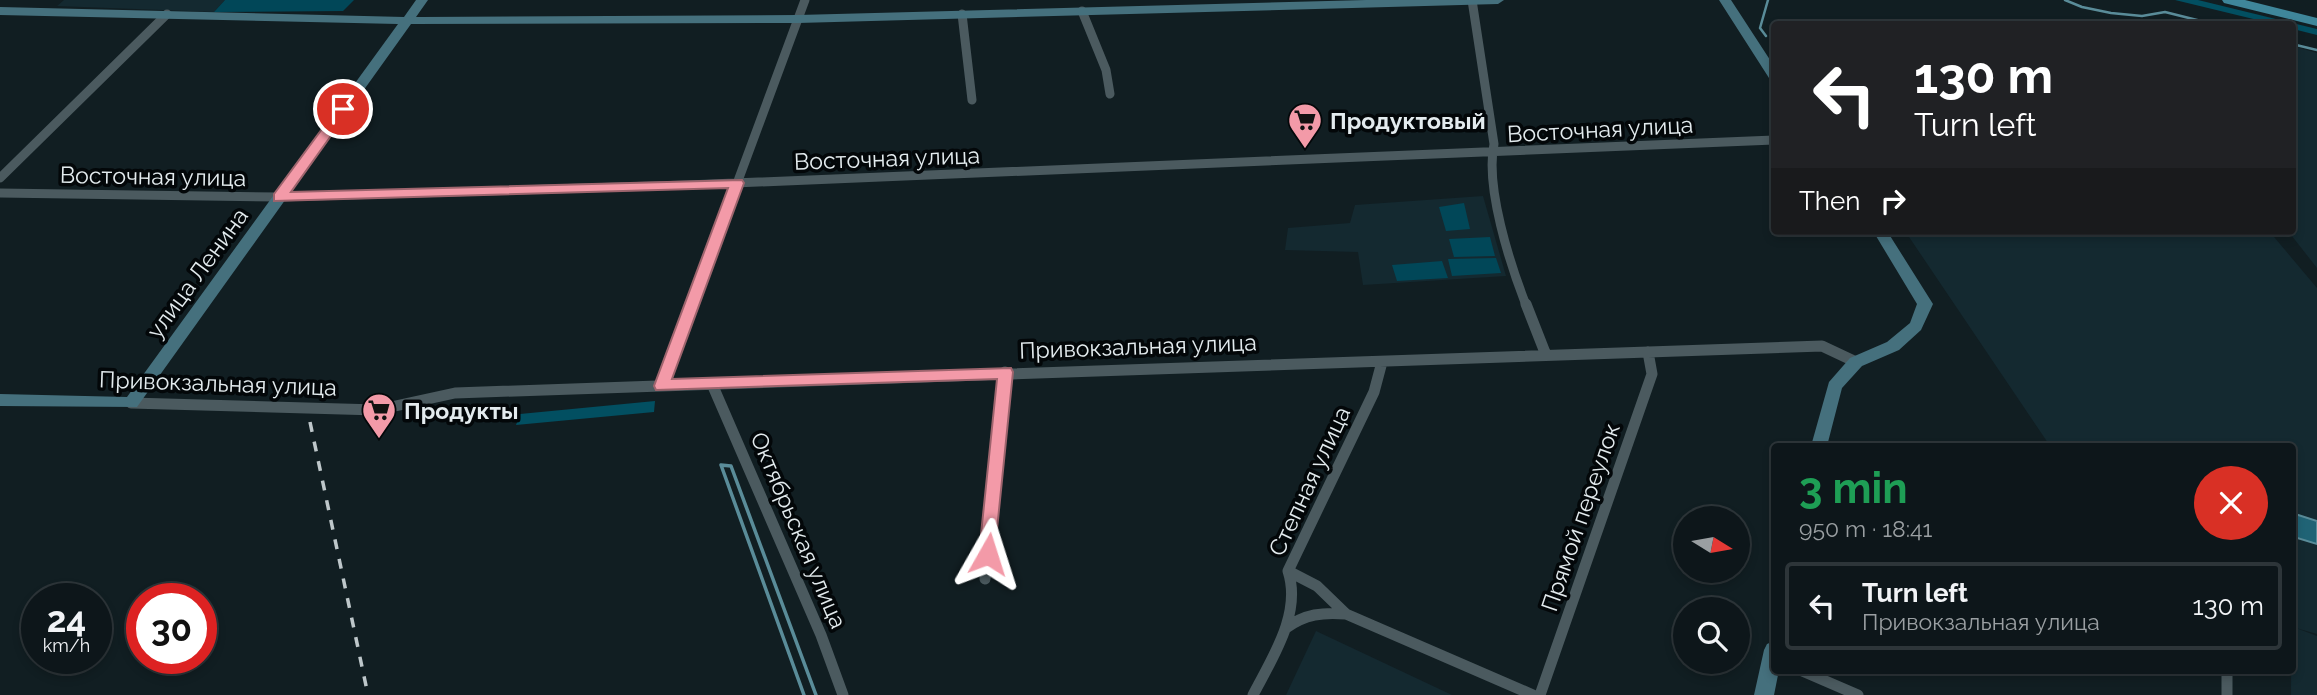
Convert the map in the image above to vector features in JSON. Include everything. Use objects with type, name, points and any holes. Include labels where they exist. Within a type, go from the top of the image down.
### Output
[{"type":"main road","points":[[2229,0],[2317,22]]},
{"type":"street","name":"улица Ленина","points":[[131,403],[422,0]]},
{"type":"street","points":[[662,386],[805,0]]},
{"type":"street","points":[[1472,0],[1494,144],[1490,163],[1510,264],[1546,355]]},
{"type":"street","points":[[0,11],[407,20],[798,19],[1499,0]]},
{"type":"street","points":[[1725,0],[1771,70]]},
{"type":"street","points":[[1083,11],[1106,69],[1110,94]]},
{"type":"street","points":[[0,178],[167,14]]},
{"type":"street","points":[[962,14],[972,100]]},
{"type":"street","name":"Восточная улица","points":[[0,193],[279,197],[737,183],[1771,140]]},
{"type":"street","points":[[1820,443],[1835,386],[1856,362],[1893,346],[1916,326],[1925,304],[1882,235]]},
{"type":"street","name":"Привокзальная улица","points":[[0,400],[377,410],[455,393],[1005,372],[1822,346],[1856,362]]},
{"type":"street","name":"Прямой переулок","points":[[1540,695],[1652,374],[1648,352]]},
{"type":"street","name":"Степная улица","points":[[1252,695],[1286,628],[1294,588],[1288,571],[1374,392],[1382,362]]},
{"type":"street","points":[[985,579],[1005,372]]},
{"type":"street","name":"Октябрьская улица","points":[[712,384],[821,635],[843,695]]},
{"type":"street","points":[[1288,571],[1317,586],[1346,614]]},
{"type":"street","points":[[1286,628],[1298,617],[1320,612],[1346,614],[1533,695]]},
{"type":"street","points":[[1764,695],[1771,668]]},
{"type":"street","points":[[1809,674],[1858,695]]},
{"type":"street","points":[[2227,674],[2227,695]]},
{"type":"shaded area","points":[[64,0],[225,0],[214,12],[57,6]]},
{"type":"shaded area","points":[[225,0],[354,0],[343,11],[214,12]]},
{"type":"shaded area","points":[[2175,0],[2198,0],[2284,21],[2262,21]]},
{"type":"shaded area","points":[[2296,24],[2317,29],[2317,35],[2296,30]]},
{"type":"shaded area","points":[[2296,47],[2317,53],[2317,268],[2291,235],[2296,235]]},
{"type":"shaded area","points":[[1483,196],[1506,276],[1363,285],[1358,252],[1285,250],[1288,228],[1350,223],[1355,205]]},
{"type":"shaded area","points":[[1464,203],[1470,229],[1446,231],[1439,207]]},
{"type":"shaded area","points":[[1908,235],[2272,235],[2317,288],[2317,634],[2296,628],[2296,443],[2048,443]]},
{"type":"shaded area","points":[[1490,237],[1495,256],[1454,257],[1449,239]]},
{"type":"shaded area","points":[[1496,258],[1501,273],[1452,276],[1448,259]]},
{"type":"shaded area","points":[[1442,261],[1448,278],[1397,281],[1392,265]]},
{"type":"shaded area","points":[[655,401],[654,412],[516,425],[520,414]]},
{"type":"shaded area","points":[[2296,514],[2317,521],[2317,544],[2296,538]]},
{"type":"shaded area","points":[[2296,628],[2317,636],[2317,695],[2291,695],[2291,674],[2296,674]]},
{"type":"shaded area","points":[[1316,631],[1452,695],[1286,695]]},
{"type":"waterway","points":[[1766,36],[1760,28],[1768,0]]},
{"type":"waterway","points":[[2065,0],[2082,7],[2111,13],[2142,16],[2165,12],[2201,21]]},
{"type":"waterway","points":[[2296,45],[2317,50]]},
{"type":"waterway","points":[[804,695],[721,465],[731,466],[816,695]]},
{"type":"railway","points":[[310,422],[368,695]]},
{"type":"place","name":"Продуктовый","points":[[1305,150]]},
{"type":"place","name":"Продукты","points":[[379,440]]},
{"type":"route","points":[[343,109],[279,197],[737,183],[662,386],[1005,372],[988,554]]}]
